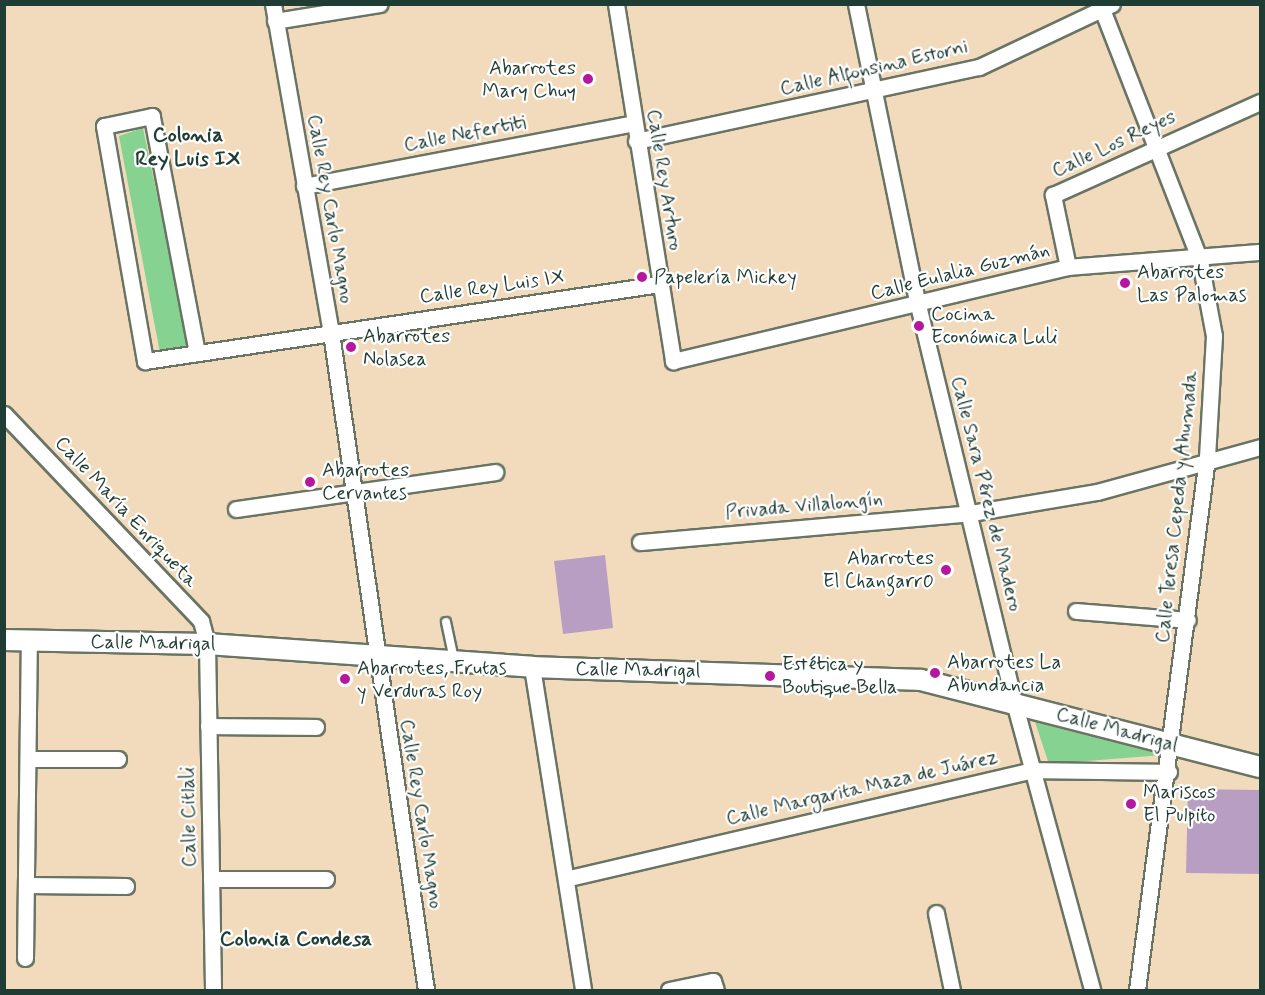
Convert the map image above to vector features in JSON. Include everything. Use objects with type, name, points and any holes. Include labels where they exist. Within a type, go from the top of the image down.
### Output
[{"type":"street","name":"Calle Rey Carlo Magno","points":[[273,4],[331,333],[375,654],[426,990]]},
{"type":"street","points":[[275,21],[380,4]]},
{"type":"street","name":"Calle Rey Arturo","points":[[616,4],[633,123],[673,361]]},
{"type":"street","name":"Calle Sara Pérez de Madero","points":[[856,4],[876,90],[918,305],[971,513],[1014,702],[1092,990]]},
{"type":"street","name":"Calle Alfonsina Estorni","points":[[636,141],[979,67],[1105,6]]},
{"type":"street","name":"Calle Teresa Cepeda y Ahumada","points":[[1105,6],[1153,148],[1200,261],[1214,336],[1207,458],[1188,620],[1173,744],[1137,990]]},
{"type":"street","name":"Calle Los Reyes","points":[[1068,267],[1053,195],[1153,148],[1260,102]]},
{"type":"street","name":"Calle Rey Luis IX","points":[[197,353],[152,116],[104,126],[145,361],[660,284]]},
{"type":"street","name":"Calle Nefertiti","points":[[304,186],[633,123]]},
{"type":"street","name":"Calle Eulalia Guzmán","points":[[673,361],[918,305],[1068,267],[1200,261],[1260,252]]},
{"type":"street","name":"Calle María Enriqueta","points":[[4,414],[201,621],[207,644]]},
{"type":"street","name":"Privada Villalongín","points":[[640,542],[971,513],[1097,492],[1207,458],[1260,447]]},
{"type":"street","points":[[236,509],[495,472]]},
{"type":"street","points":[[1076,611],[1188,620]]},
{"type":"street","name":"Calle Madrigal","points":[[4,640],[207,644],[454,659],[532,667],[862,674],[921,680],[1014,702],[1260,767]]},
{"type":"street","points":[[25,958],[29,642]]},
{"type":"street","name":"Calle Citlali","points":[[207,644],[213,990]]},
{"type":"street","points":[[532,667],[568,878],[583,990]]},
{"type":"street","points":[[208,726],[316,727]]},
{"type":"street","points":[[28,759],[118,759]]},
{"type":"street","name":"Calle Margarita Maza de Juárez","points":[[568,878],[1032,770],[1169,772]]},
{"type":"street","points":[[211,879],[326,879]]},
{"type":"street","points":[[26,885],[126,886]]},
{"type":"street","points":[[936,913],[952,990]]},
{"type":"street","points":[[669,990],[713,981],[716,990]]},
{"type":"lane","points":[[446,622],[454,659]]},
{"type":"green space","points":[[143,128],[189,348],[160,353],[119,136]]},
{"type":"green space","points":[[1035,722],[1163,755],[1049,764]]},
{"type":"building","points":[[605,555],[613,628],[563,634],[554,561]]},
{"type":"building","points":[[1188,789],[1260,790],[1260,874],[1186,873]]},
{"type":"place","name":"Abarrotes Mary Chuy","points":[[588,79]]},
{"type":"place","name":"Papelería Mickey","points":[[642,277]]},
{"type":"place","name":"Abarrotes Las Palomas","points":[[1125,283]]},
{"type":"place","name":"Cocina Económica Luli","points":[[919,326]]},
{"type":"place","name":"Abarrotes Nolasea","points":[[351,347]]},
{"type":"place","name":"Abarrotes Cervantes","points":[[310,482]]},
{"type":"place","name":"Abarrotes El Changarr0","points":[[946,570]]},
{"type":"place","name":"Abarrotes La Abundancia","points":[[935,673]]},
{"type":"place","name":"Estética y Boutique Bella","points":[[770,676]]},
{"type":"place","name":"Abarrotes, Frutas y Verduras Roy","points":[[345,679]]},
{"type":"place","name":"Mariscos El Pulpito","points":[[1131,804]]},
{"type":"district","name":"Colonia Rey Luis IX","points":[[188,147]]},
{"type":"district","name":"Colonia Condesa","points":[[296,939]]}]
